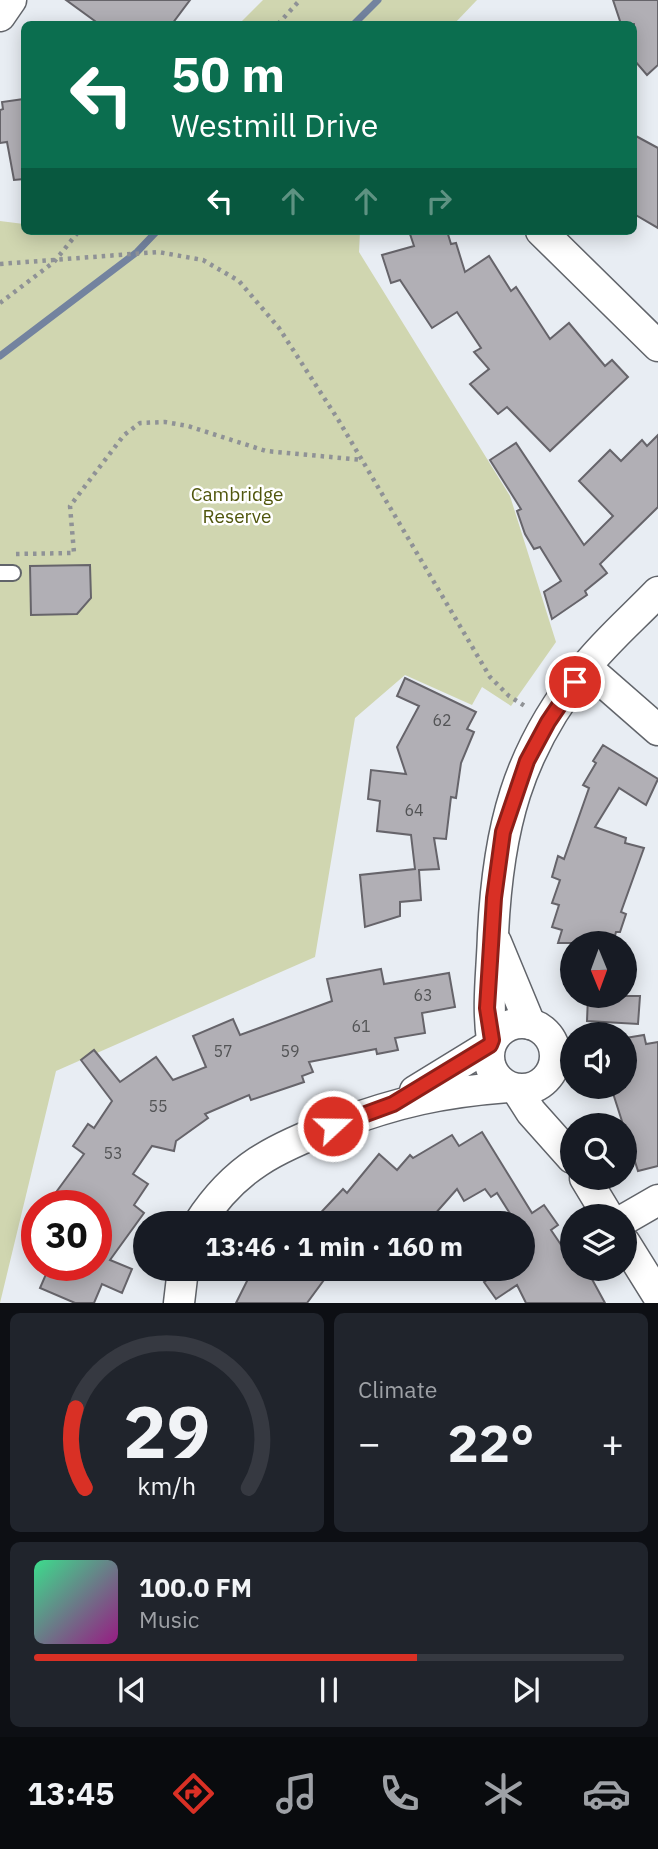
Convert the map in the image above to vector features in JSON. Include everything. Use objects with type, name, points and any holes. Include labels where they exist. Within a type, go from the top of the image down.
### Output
[{"type":"street","points":[[0,16],[11,0]]},
{"type":"street","points":[[545,235],[658,346]]},
{"type":"street","points":[[560,1145],[512,1088],[493,1074],[489,1065],[491,1042],[487,1008],[496,877],[503,832],[527,761],[548,722],[586,667],[658,592]]},
{"type":"street","points":[[586,667],[658,730]]},
{"type":"street","points":[[493,935],[530,1024]]},
{"type":"street","points":[[208,1211],[219,1195],[261,1157],[282,1146],[393,1104],[446,1092],[536,1087],[550,1074],[554,1065],[553,1044],[540,1028],[530,1024],[509,1026],[491,1042],[393,1104]]},
{"type":"street","points":[[550,1074],[553,1109],[560,1127]]},
{"type":"street","points":[[637,1212],[658,1200]]},
{"type":"street","points":[[637,1262],[658,1296]]},
{"type":"street","points":[[179,1303],[182,1281]]},
{"type":"path","points":[[281,21],[300,0]]},
{"type":"path","points":[[0,303],[54,262],[76,235]]},
{"type":"path","points":[[0,264],[54,262],[105,254],[180,254],[222,269],[255,296],[279,328],[364,460],[490,677],[509,696],[548,722]]},
{"type":"path","points":[[12,554],[74,553],[70,506],[124,435],[140,423],[165,422],[188,426],[266,451],[364,460]]},
{"type":"green space","points":[[263,0],[477,0],[457,21],[242,21]]},
{"type":"green space","name":"Cambridge Reserve","points":[[0,221],[21,224],[21,235],[360,235],[359,252],[510,496],[556,642],[511,706],[482,687],[472,705],[405,675],[355,718],[315,957],[56,1071],[27,1190],[21,1190],[21,1216],[0,1303]]},
{"type":"building","points":[[66,0],[190,0],[174,21],[95,21]]},
{"type":"building","points":[[613,0],[658,0],[658,65],[647,75],[637,63],[637,21],[620,21]]},
{"type":"building","points":[[21,99],[21,179],[14,180],[7,142],[0,143],[2,102]]},
{"type":"building","points":[[637,137],[658,148],[658,228],[637,216]]},
{"type":"building","points":[[410,235],[448,235],[451,244],[456,243],[465,272],[489,256],[511,291],[516,287],[550,339],[569,323],[605,366],[612,360],[628,377],[550,451],[507,407],[498,414],[470,384],[489,369],[474,352],[481,348],[457,312],[432,328],[400,280],[391,283],[382,255],[414,246]]},
{"type":"building","points":[[658,435],[658,507],[600,564],[607,573],[585,591],[587,595],[552,619],[544,592],[561,581],[540,547],[534,549],[525,534],[517,511],[521,509],[490,460],[516,443],[584,545],[613,516],[579,481],[610,450],[621,461],[642,440],[647,446]]},
{"type":"building","points":[[90,565],[91,598],[77,614],[31,615],[30,566]]},
{"type":"building","points":[[405,678],[476,712],[467,729],[474,732],[461,763],[456,798],[451,797],[446,839],[434,838],[439,869],[419,870],[421,900],[400,902],[400,916],[365,927],[360,875],[415,869],[411,835],[377,831],[380,801],[368,799],[371,770],[406,774],[397,747],[419,706],[397,696]]},
{"type":"building","points":[[603,745],[658,779],[646,805],[619,788],[595,827],[626,838],[625,843],[644,848],[621,912],[626,914],[620,931],[562,931],[552,927],[559,905],[552,903],[560,880],[552,877],[558,856],[564,859],[589,788],[583,785],[596,763],[593,761]]},
{"type":"building","points":[[381,969],[384,984],[449,973],[455,1007],[422,1013],[425,1033],[395,1038],[398,1050],[377,1054],[376,1049],[309,1062],[313,1072],[302,1076],[304,1082],[251,1100],[249,1095],[205,1114],[208,1118],[176,1141],[174,1151],[152,1146],[133,1174],[148,1184],[134,1205],[142,1211],[133,1211],[133,1228],[112,1257],[112,1190],[58,1190],[84,1154],[73,1146],[88,1124],[94,1128],[112,1101],[81,1060],[94,1050],[120,1082],[156,1057],[173,1080],[206,1067],[193,1036],[233,1019],[240,1035],[332,1001],[327,979]]},
{"type":"building","points":[[637,996],[640,996],[638,1024],[587,1021],[588,1008],[637,1008]]},
{"type":"building","points":[[644,1035],[646,1044],[658,1042],[658,1166],[638,1171],[637,1113],[619,1113],[615,1099],[637,1099],[637,1036]]},
{"type":"building","points":[[482,1132],[531,1211],[508,1211],[497,1193],[491,1197],[485,1189],[464,1201],[457,1189],[438,1211],[322,1211],[343,1189],[347,1193],[379,1154],[397,1170],[410,1155],[413,1158],[452,1135],[459,1146]]},
{"type":"building","points":[[544,1205],[558,1225],[551,1230],[560,1243],[560,1281],[593,1281],[605,1303],[526,1303],[517,1285],[496,1299],[484,1282],[535,1281],[535,1211]]},
{"type":"building","points":[[112,1261],[132,1269],[122,1293],[102,1284],[94,1303],[75,1303],[40,1288],[43,1281],[112,1281]]},
{"type":"building","points":[[247,1281],[323,1281],[307,1303],[236,1303]]},
{"type":"waterway","points":[[357,21],[378,0]]},
{"type":"waterway","points":[[0,356],[137,252],[153,235]]},
{"type":"route","points":[[333,1126],[393,1104],[490,1045],[492,1040],[487,1008],[494,898],[503,832],[527,761],[548,722],[575,682]]}]
